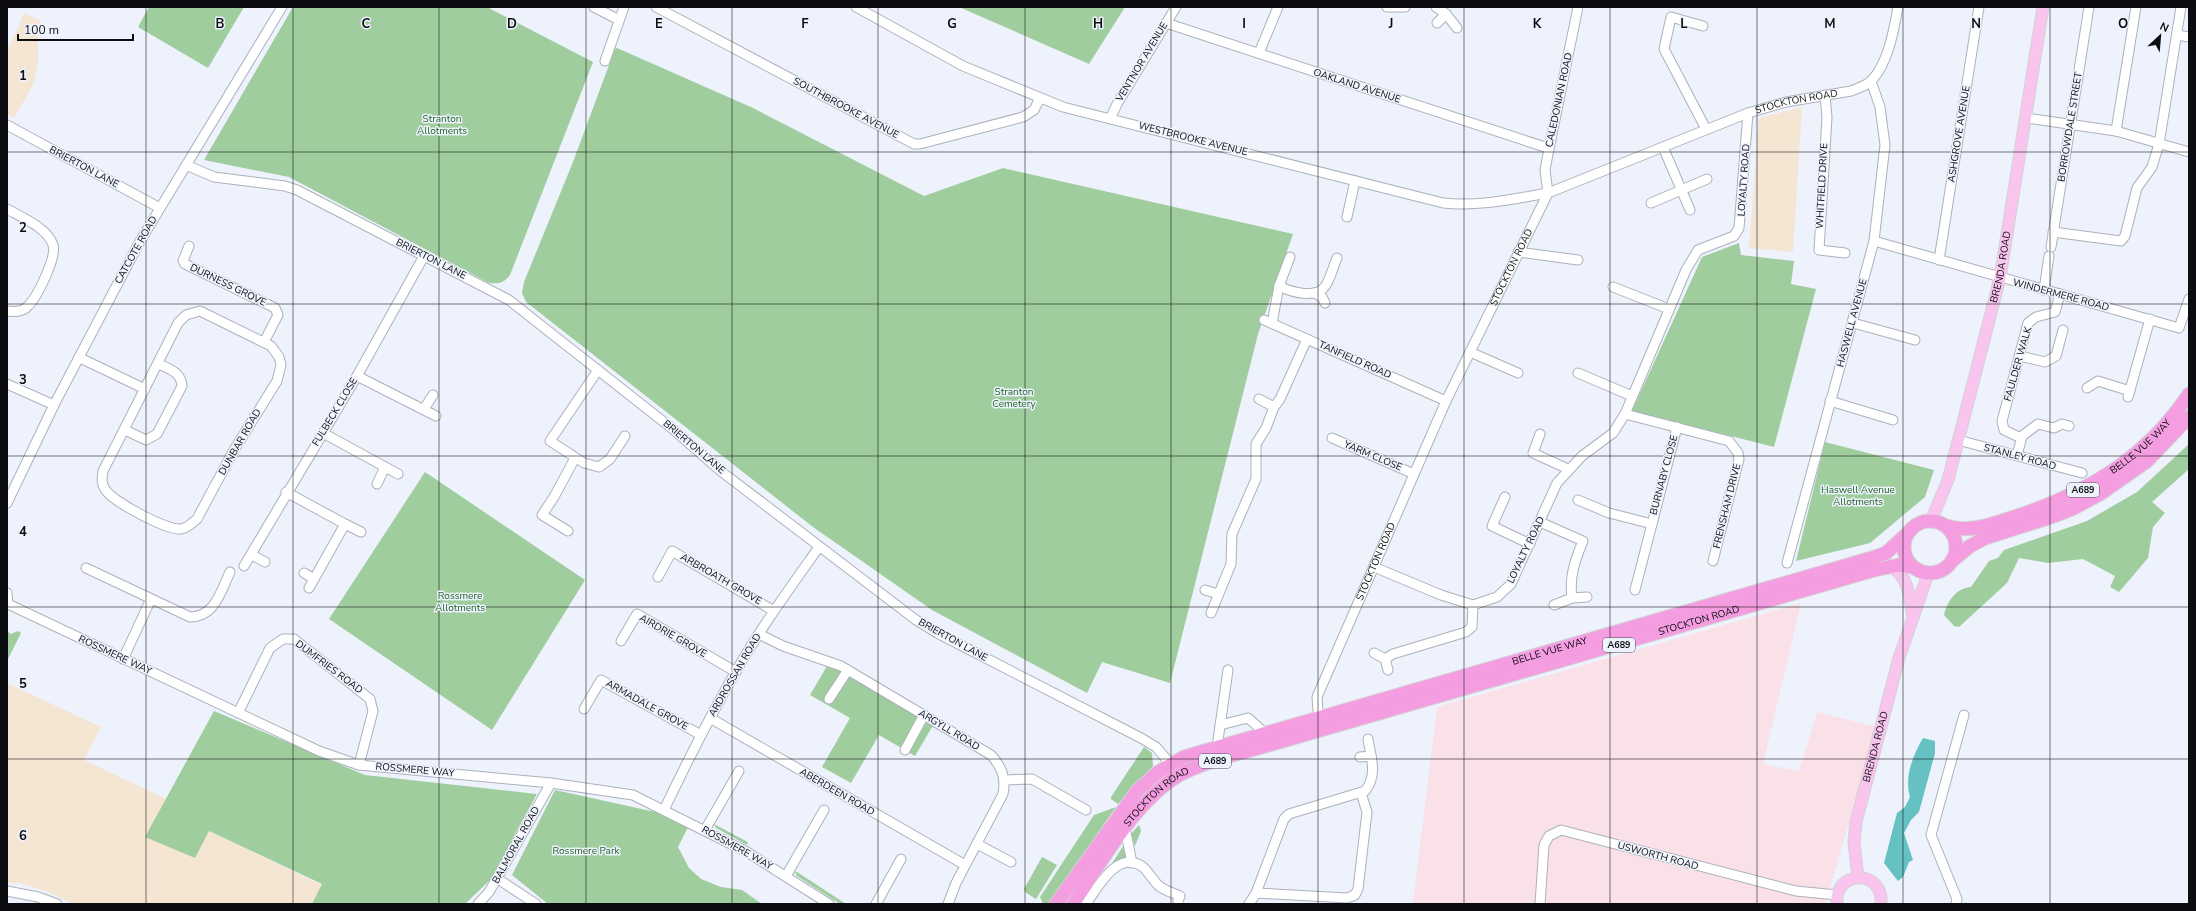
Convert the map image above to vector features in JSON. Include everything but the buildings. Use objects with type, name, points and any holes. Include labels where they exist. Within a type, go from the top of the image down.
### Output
[{"type":"highway","name":"BELLE VUE WAY","points":[[1946,526],[1966,530],[2005,520],[2056,503],[2091,486],[2114,471],[2148,442],[2164,426],[2189,394]]},
{"type":"highway","name":"BELLE VUE WAY","points":[[1954,560],[1970,546],[1985,538],[2072,509],[2100,494],[2147,461],[2189,417]]},
{"type":"highway","name":"A689","points":[[1908,533],[1918,524],[1931,521],[1946,526]]},
{"type":"highway","points":[[1946,526],[1952,533],[1956,542],[1954,560]]},
{"type":"highway","name":"BELLE VUE WAY","points":[[1213,748],[1265,733],[1323,723],[1872,558],[1886,553],[1908,533]]},
{"type":"highway","points":[[1908,533],[1904,542],[1904,552],[1913,567]]},
{"type":"highway","name":"A689","points":[[1913,567],[1928,574],[1943,571],[1954,560]]},
{"type":"highway","name":"STOCKTON ROAD","points":[[1073,904],[1086,898],[1125,828],[1149,798],[1179,775],[1323,723],[1892,566],[1913,567]]},
{"type":"highway","name":"STOCKTON ROAD","points":[[1056,904],[1128,801],[1145,782],[1170,764],[1213,748]]},
{"type":"main road","name":"BRENDA ROAD","points":[[1931,521],[1943,494],[2000,278],[2027,118],[2043,7]]},
{"type":"main road","name":"BRENDA ROAD","points":[[1892,566],[1903,576],[1907,584],[1913,618]]},
{"type":"main road","name":"BRENDA ROAD","points":[[1858,877],[1854,842],[1856,822],[1899,658],[1928,574]]},
{"type":"main road","points":[[1837,899],[1843,885],[1858,877],[1871,881],[1876,885],[1880,891],[1881,904]]},
{"type":"street","name":"CATCOTE ROAD","points":[[7,503],[54,405],[80,358],[124,271],[160,208],[282,7]]},
{"type":"street","points":[[594,7],[619,20]]},
{"type":"street","points":[[605,61],[624,7]]},
{"type":"street","name":"SOUTHBROOKE AVENUE","points":[[656,7],[914,144],[920,144],[1023,118],[1034,110],[1040,98]]},
{"type":"street","name":"WESTBROOKE AVENUE","points":[[856,7],[963,66],[1040,98],[1110,119],[1443,203],[1471,205],[1548,194]]},
{"type":"street","name":"VENTNOR AVENUE","points":[[1110,119],[1117,104],[1176,7]]},
{"type":"street","points":[[1259,53],[1278,7]]},
{"type":"street","points":[[1387,7],[1405,7]]},
{"type":"street","points":[[1436,7],[1446,14],[1457,28]]},
{"type":"street","name":"CALEDONIAN ROAD","points":[[1548,194],[1545,170],[1548,148],[1578,7]]},
{"type":"street","points":[[1871,81],[1883,61],[1894,27],[1898,7]]},
{"type":"street","name":"ASHGROVE AVENUE","points":[[1939,260],[1979,7]]},
{"type":"street","name":"BORROWDALE STREET","points":[[2044,290],[2089,7]]},
{"type":"street","points":[[2116,131],[2136,7]]},
{"type":"street","points":[[2053,232],[2121,241],[2125,236],[2137,188],[2152,167],[2159,144],[2181,7]]},
{"type":"street","points":[[1437,23],[1446,14]]},
{"type":"street","points":[[1703,26],[1671,17],[1664,49],[1706,129]]},
{"type":"street","name":"OAKLAND AVENUE","points":[[1166,23],[1548,148]]},
{"type":"street","points":[[2177,35],[2189,37]]},
{"type":"street","name":"STOCKTON ROAD","points":[[1323,723],[1317,704],[1317,697],[1446,400],[1548,194],[1748,113],[1786,102],[1851,91],[1871,81]]},
{"type":"street","name":"HASWELL AVENUE","points":[[1787,563],[1874,241],[1885,145],[1881,111],[1871,81]]},
{"type":"street","name":"WHITFIELD DRIVE","points":[[1825,96],[1826,117],[1818,250],[1845,253]]},
{"type":"street","name":"LOYALTY ROAD","points":[[1473,605],[1497,596],[1511,584],[1557,483],[1568,469],[1613,433],[1625,414],[1686,270],[1698,250],[1734,236],[1739,228],[1748,113]]},
{"type":"street","points":[[2027,118],[2116,131],[2189,152]]},
{"type":"street","name":"BRIERTON LANE","points":[[7,125],[160,208]]},
{"type":"street","points":[[1663,147],[1690,210]]},
{"type":"street","name":"BRIERTON LANE","points":[[186,165],[214,177],[285,186],[297,190],[509,300],[674,430],[722,472],[819,547],[927,627],[1141,738],[1156,747],[1179,775]]},
{"type":"street","points":[[1651,203],[1707,179]]},
{"type":"street","points":[[1347,217],[1355,181]]},
{"type":"street","points":[[7,209],[49,238],[54,252],[52,262],[28,307],[20,312],[7,311]]},
{"type":"street","name":"WINDERMERE ROAD","points":[[1874,241],[2179,328],[2189,299]]},
{"type":"street","name":"DURNESS GROVE","points":[[189,246],[183,258],[185,264],[275,308],[278,316],[264,342]]},
{"type":"street","points":[[1518,252],[1578,260]]},
{"type":"street","name":"FULBECK CLOSE","points":[[244,566],[252,555],[286,492],[357,376],[424,256]]},
{"type":"street","points":[[1290,257],[1279,286],[1292,293],[1314,293],[1322,297],[1325,303]]},
{"type":"street","points":[[1314,293],[1325,287],[1337,258]]},
{"type":"street","name":"TANFIELD ROAD","points":[[1279,286],[1268,321],[1446,400]]},
{"type":"street","points":[[1613,287],[1669,309]]},
{"type":"street","name":"FAULDER WALK","points":[[2022,437],[2007,433],[2002,426],[2028,323],[2036,317],[2055,312],[2060,294]]},
{"type":"street","name":"DUNBAR ROAD","points":[[194,312],[207,313],[264,342],[271,346],[279,357],[280,374],[234,450],[197,519],[190,526],[181,529],[169,527],[118,502],[105,490],[102,482],[103,471],[159,364],[178,323],[186,315],[194,312]]},
{"type":"street","points":[[2087,388],[2098,381],[2129,394],[2150,319]]},
{"type":"street","points":[[1853,323],[1915,340]]},
{"type":"street","points":[[2020,356],[2045,362],[2056,356],[2063,330]]},
{"type":"street","points":[[1211,614],[1231,564],[1232,534],[1256,479],[1256,444],[1266,428],[1274,407],[1282,395],[1307,339]]},
{"type":"street","points":[[1470,352],[1518,373]]},
{"type":"street","points":[[80,358],[145,389]]},
{"type":"street","points":[[125,430],[146,440],[158,434],[182,386],[182,381],[176,373],[159,364]]},
{"type":"street","points":[[598,370],[550,441],[591,466],[599,467],[610,459],[625,436]]},
{"type":"street","points":[[1578,373],[1632,396]]},
{"type":"street","points":[[357,376],[436,416]]},
{"type":"street","points":[[7,384],[54,405]]},
{"type":"street","points":[[424,409],[433,395]]},
{"type":"street","points":[[1259,399],[1274,407]]},
{"type":"street","points":[[1830,400],[1893,420]]},
{"type":"street","name":"FRENSHAM DRIVE","points":[[1625,414],[1729,441],[1738,452],[1739,459],[1712,561]]},
{"type":"street","points":[[2016,456],[2022,437],[2038,424],[2054,428],[2062,424],[2069,426]]},
{"type":"street","name":"BURNABY CLOSE","points":[[1635,590],[1677,427]]},
{"type":"street","points":[[322,433],[398,474]]},
{"type":"street","points":[[1540,434],[1533,453],[1568,469]]},
{"type":"street","name":"YARM CLOSE","points":[[1332,438],[1414,474]]},
{"type":"street","name":"STANLEY ROAD","points":[[1958,440],[2082,473]]},
{"type":"street","points":[[568,531],[542,515],[576,458]]},
{"type":"street","points":[[377,484],[385,467]]},
{"type":"street","points":[[286,492],[362,532]]},
{"type":"street","points":[[1505,497],[1492,526],[1530,544]]},
{"type":"street","name":"BURNABY CLOSE","points":[[1578,500],[1595,502],[1609,513],[1652,524]]},
{"type":"street","points":[[1540,522],[1583,540],[1572,572],[1570,586],[1572,598]]},
{"type":"street","points":[[309,588],[345,524]]},
{"type":"street","name":"ARDROSSAN ROAD","points":[[664,810],[701,735],[736,672],[774,611],[819,547]]},
{"type":"street","name":"ARBROATH GROVE","points":[[658,577],[672,552],[774,611]]},
{"type":"street","points":[[252,555],[265,562]]},
{"type":"street","points":[[1374,567],[1441,595],[1473,605],[1472,626],[1466,632],[1393,654],[1384,659]]},
{"type":"street","points":[[86,568],[190,617],[200,616],[212,609],[230,572]]},
{"type":"street","points":[[304,573],[314,579]]},
{"type":"street","points":[[1205,590],[1218,594]]},
{"type":"street","points":[[7,593],[8,604]]},
{"type":"street","points":[[1554,605],[1572,598],[1587,597]]},
{"type":"street","points":[[123,659],[151,599]]},
{"type":"street","name":"ROSSMERE WAY","points":[[8,604],[319,751],[359,765],[597,788],[633,795],[705,830],[786,876],[829,904]]},
{"type":"street","name":"AIRDRIE GROVE","points":[[621,641],[637,614],[736,672]]},
{"type":"street","name":"ARGYLL ROAD","points":[[759,634],[783,646],[827,660],[848,670],[924,715],[991,755],[1000,767],[1005,780]]},
{"type":"street","name":"DUMFRIES ROAD","points":[[238,713],[270,648],[283,639],[294,639],[370,699],[373,711],[359,765]]},
{"type":"street","points":[[1374,653],[1384,659],[1388,670]]},
{"type":"street","points":[[829,699],[848,670]]},
{"type":"street","points":[[1213,748],[1220,725],[1228,670]]},
{"type":"street","name":"ARMADALE GROVE","points":[[584,709],[601,680],[701,735]]},
{"type":"street","points":[[905,750],[924,715]]},
{"type":"street","points":[[1956,904],[1957,899],[1931,835],[1964,716]]},
{"type":"street","name":"ABERDEEN ROAD","points":[[710,718],[965,865]]},
{"type":"street","points":[[1220,725],[1248,718],[1265,733]]},
{"type":"street","points":[[1249,904],[1256,893],[1284,819],[1289,814],[1366,791],[1374,779],[1368,739]]},
{"type":"street","points":[[1360,758],[1371,756]]},
{"type":"street","points":[[705,830],[739,771]]},
{"type":"street","points":[[948,904],[965,865],[1000,801],[1005,780],[1032,780],[1086,810]]},
{"type":"street","name":"BALMORAL ROAD","points":[[478,904],[498,879],[551,783]]},
{"type":"street","points":[[1256,893],[1347,898],[1355,895],[1358,889],[1367,812],[1366,804],[1361,793]]},
{"type":"street","points":[[786,876],[824,810]]},
{"type":"street","points":[[1125,828],[1132,863]]},
{"type":"street","name":"USWORTH ROAD","points":[[1540,904],[1544,845],[1549,836],[1561,830],[1796,891],[1837,899]]},
{"type":"street","points":[[977,844],[1011,862]]},
{"type":"street","points":[[876,904],[902,859]]},
{"type":"street","points":[[1068,886],[1086,898],[1110,870],[1118,865],[1132,863],[1146,869],[1159,887],[1180,896],[1178,901]]},
{"type":"street","points":[[498,879],[536,904]]},
{"type":"street","points":[[7,891],[38,897],[57,904]]},
{"type":"shaded area","points":[[24,13],[41,21],[38,33],[38,63],[33,85],[14,118],[7,114],[7,52]]},
{"type":"shaded area","points":[[1802,107],[1793,252],[1749,248],[1759,118]]},
{"type":"shaded area","points":[[1801,603],[1763,764],[1799,771],[1817,712],[1877,727],[1825,904],[1413,904],[1437,707]]},
{"type":"shaded area","points":[[7,683],[101,727],[84,760],[166,799],[145,837],[209,831],[322,885],[312,904],[73,904],[46,891],[20,883],[7,883]]},
{"type":"green space","points":[[149,7],[244,7],[208,68],[138,27]]},
{"type":"green space","name":"Stranton Allotments","points":[[293,7],[487,7],[593,62],[510,275],[506,280],[498,283],[489,283],[289,177],[204,160]]},
{"type":"green space","points":[[959,7],[1125,7],[1089,64]]},
{"type":"green space","name":"Stranton Cemetery","points":[[617,48],[753,108],[924,196],[1003,168],[1293,234],[1258,334],[1170,683],[1102,662],[1087,693],[932,610],[813,527],[526,302],[522,293],[524,282],[573,162],[615,49]]},
{"type":"green space","points":[[1739,243],[1741,255],[1794,261],[1791,284],[1816,289],[1774,447],[1632,411],[1702,257]]},
{"type":"green space","name":"Haswell Avenue Allotments","points":[[1825,442],[1934,470],[1925,497],[1870,543],[1796,561]]},
{"type":"green space","points":[[2189,444],[2189,469],[2152,502],[2165,513],[2153,527],[2148,558],[2119,592],[2110,587],[2115,576],[2083,559],[2048,563],[2019,558],[2007,583],[1959,627],[1954,626],[1944,615],[1947,605],[1953,596],[1961,590],[1971,587],[1989,561],[1998,558],[2004,550],[2087,521],[2137,492]]},
{"type":"green space","name":"Rossmere Allotments","points":[[425,472],[585,580],[492,730],[329,619]]},
{"type":"green space","points":[[7,631],[11,634],[18,631],[21,633],[7,661]]},
{"type":"green space","points":[[830,661],[935,722],[915,756],[879,735],[851,783],[822,767],[850,718],[810,695]]},
{"type":"green space","points":[[214,711],[365,775],[537,794],[490,880],[465,904],[312,904],[322,884],[209,831],[195,858],[145,837]]},
{"type":"green space","points":[[1144,747],[1152,753],[1153,766],[1118,804],[1111,799],[1111,797]]},
{"type":"green space","name":"Rossmere Park","points":[[555,790],[660,813],[688,827],[678,847],[689,868],[701,879],[721,887],[742,890],[762,904],[548,904],[512,875]]},
{"type":"green space","points":[[1116,807],[1049,904],[1043,904],[1040,897],[1094,815]]},
{"type":"green space","points":[[714,824],[748,842],[747,845],[716,828]]},
{"type":"green space","points":[[1139,825],[1141,831],[1135,846],[1131,834]]},
{"type":"green space","points":[[1125,843],[1131,860],[1117,862],[1111,865]]},
{"type":"green space","points":[[1042,857],[1057,865],[1036,899],[1025,892],[1024,889]]},
{"type":"green space","points":[[794,871],[846,904],[840,904],[797,876]]},
{"type":"water","points":[[1923,738],[1935,741],[1935,753],[1919,812],[1911,820],[1904,833],[1913,860],[1909,862],[1903,877],[1898,881],[1884,863],[1897,813],[1905,807],[1910,797],[1908,782],[1910,766]]}]
